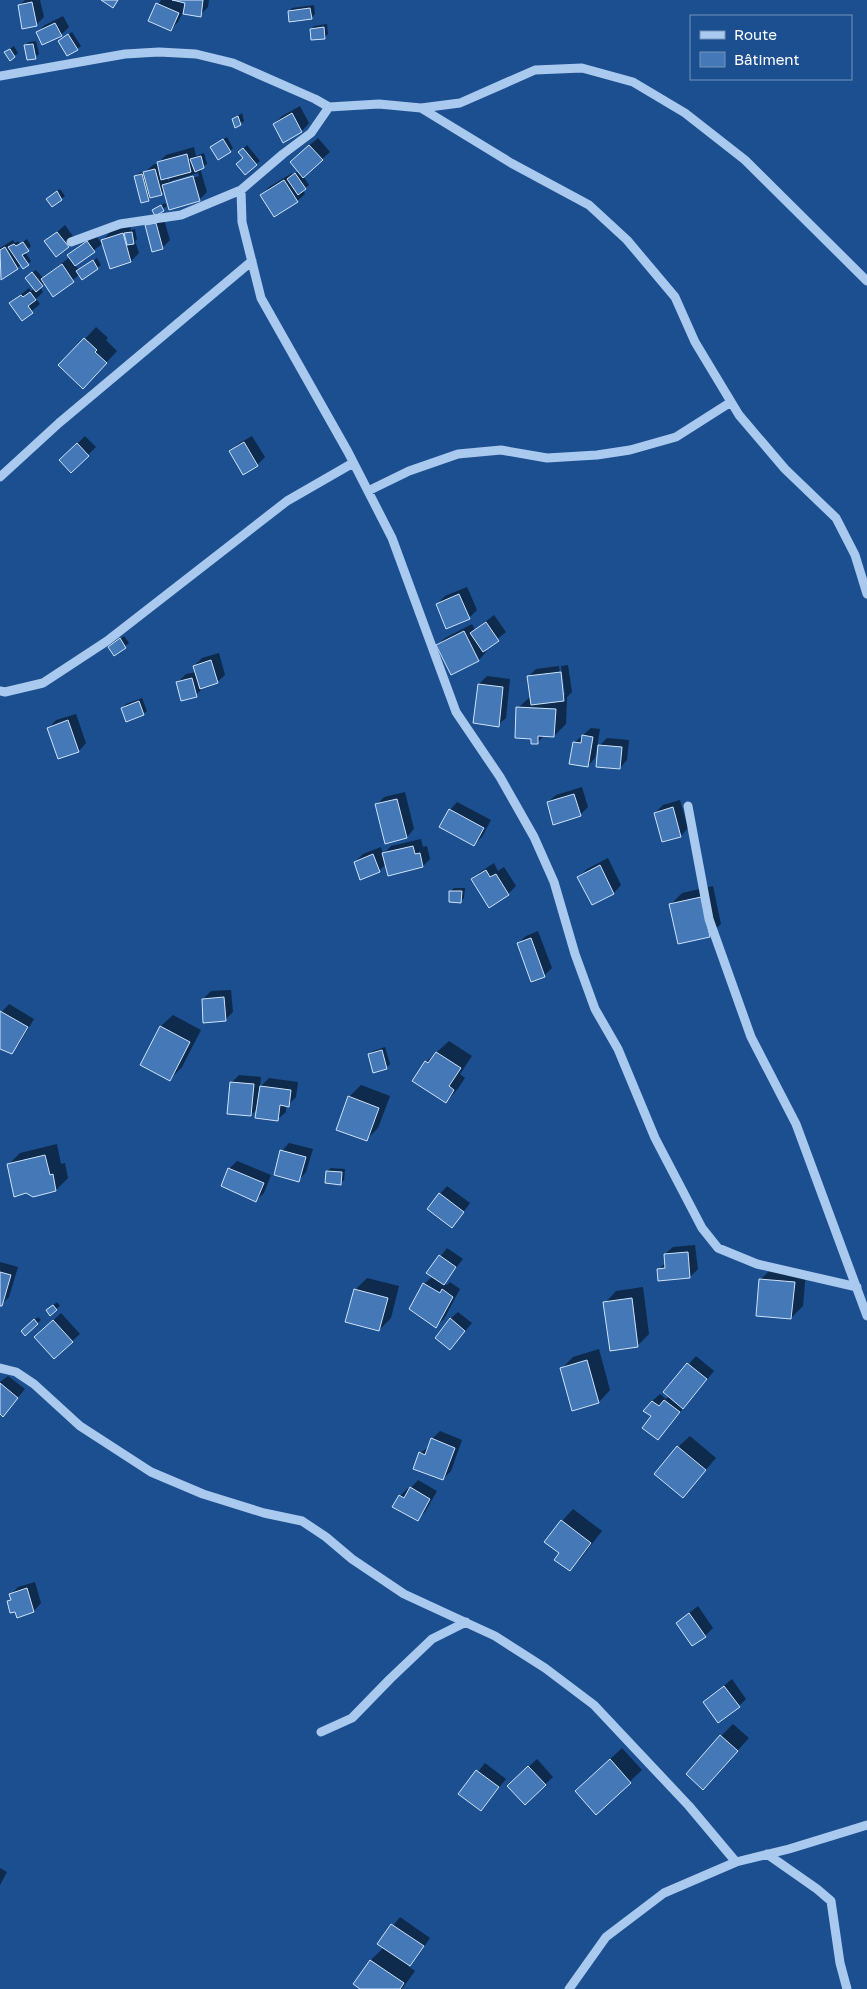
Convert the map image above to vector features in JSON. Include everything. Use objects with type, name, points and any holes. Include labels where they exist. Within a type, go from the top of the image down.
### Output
[{"type":"street","points":[[0,76],[125,54],[159,52],[196,54],[233,63],[258,72],[330,108],[380,104],[421,108],[460,103],[535,70],[582,68],[633,82],[685,113],[745,160],[867,281]]},
{"type":"street","points":[[71,242],[120,224],[181,215],[241,190],[311,133],[330,108]]},
{"type":"street","points":[[421,108],[511,163],[590,206],[627,240],[675,297],[695,342],[739,415],[785,469],[836,518],[855,555],[867,594]]},
{"type":"street","points":[[241,190],[242,222],[261,298],[368,490],[392,538],[456,712],[500,777],[534,837],[554,882],[575,954],[595,1010],[618,1050],[655,1138],[702,1228],[718,1248],[757,1264],[856,1288]]},
{"type":"street","points":[[0,478],[59,423],[252,261]]},
{"type":"street","points":[[368,490],[409,470],[458,454],[501,450],[548,458],[598,455],[630,450],[676,437],[731,402]]},
{"type":"street","points":[[0,691],[6,692],[43,683],[107,641],[287,501],[353,463]]},
{"type":"street","points":[[688,806],[713,928],[751,1037],[796,1124],[867,1316]]},
{"type":"street","points":[[0,1368],[16,1372],[34,1384],[80,1426],[151,1472],[203,1494],[264,1513],[302,1521],[326,1537],[352,1559],[404,1594],[494,1636],[545,1668],[594,1705],[683,1799],[736,1862]]},
{"type":"street","points":[[321,1732],[352,1718],[432,1639],[466,1622]]},
{"type":"street","points":[[568,1989],[606,1937],[664,1893],[736,1862],[867,1825]]},
{"type":"street","points":[[767,1854],[831,1901],[840,1963],[847,1989]]},
{"type":"building","points":[[101,0],[118,0],[113,8]]},
{"type":"building","points":[[172,0],[203,0],[201,17],[183,14],[185,3]]},
{"type":"building","points":[[32,2],[37,26],[22,29],[18,5]]},
{"type":"building","points":[[156,3],[179,13],[171,31],[148,21]]},
{"type":"building","points":[[310,8],[312,19],[289,22],[288,11]]},
{"type":"building","points":[[55,23],[62,36],[42,45],[36,32]]},
{"type":"building","points":[[324,27],[325,39],[311,40],[310,29]]},
{"type":"building","points":[[68,34],[78,50],[67,56],[58,41]]},
{"type":"building","points":[[33,44],[36,59],[27,60],[24,45]]},
{"type":"building","points":[[10,49],[15,57],[10,61],[4,52]]},
{"type":"building","points":[[292,113],[302,132],[283,143],[273,124]]},
{"type":"building","points":[[238,116],[241,125],[235,128],[232,119]]},
{"type":"building","points":[[223,139],[231,152],[218,160],[210,147]]},
{"type":"building","points":[[309,145],[323,160],[303,178],[290,162]]},
{"type":"building","points":[[243,148],[257,165],[245,175],[236,164],[243,158],[238,152]]},
{"type":"building","points":[[187,154],[191,172],[161,180],[157,162]]},
{"type":"building","points":[[201,156],[204,168],[195,172],[190,159]]},
{"type":"building","points":[[155,169],[162,195],[150,198],[143,172]]},
{"type":"building","points":[[295,173],[306,189],[298,195],[287,179]]},
{"type":"building","points":[[142,174],[149,201],[141,203],[134,176]]},
{"type":"building","points":[[193,176],[200,201],[169,210],[162,185]]},
{"type":"building","points":[[284,180],[298,202],[274,217],[260,195]]},
{"type":"building","points":[[57,191],[62,200],[52,207],[46,199]]},
{"type":"building","points":[[161,205],[164,211],[155,216],[152,210]]},
{"type":"building","points":[[156,223],[163,249],[152,252],[145,225]]},
{"type":"building","points":[[57,232],[69,247],[56,257],[44,241]]},
{"type":"building","points":[[132,232],[134,244],[127,245],[124,233]]},
{"type":"building","points":[[123,233],[131,262],[110,269],[101,240]]},
{"type":"building","points":[[87,241],[95,252],[75,266],[67,255]]},
{"type":"building","points":[[23,242],[29,251],[22,255],[29,265],[23,269],[8,247],[14,244],[16,246]]},
{"type":"building","points":[[5,247],[18,269],[1,280],[0,250]]},
{"type":"building","points":[[93,260],[98,269],[82,280],[76,271]]},
{"type":"building","points":[[62,264],[74,282],[53,297],[41,279]]},
{"type":"building","points":[[32,272],[43,286],[36,292],[25,278]]},
{"type":"building","points":[[30,292],[36,300],[28,306],[33,313],[22,321],[9,303],[21,295],[23,297]]},
{"type":"building","points":[[84,338],[107,363],[83,389],[58,365]]},
{"type":"building","points":[[244,442],[258,466],[243,475],[229,451]]},
{"type":"building","points":[[77,443],[89,456],[71,473],[59,460]]},
{"type":"building","points":[[459,594],[470,619],[446,629],[436,604]]},
{"type":"building","points":[[486,622],[499,641],[483,652],[470,633]]},
{"type":"building","points":[[464,631],[479,661],[451,675],[436,645]]},
{"type":"building","points":[[120,638],[126,648],[114,656],[108,647]]},
{"type":"building","points":[[211,660],[218,683],[200,689],[193,666]]},
{"type":"building","points":[[561,672],[564,701],[531,705],[527,676]]},
{"type":"building","points":[[192,678],[197,697],[181,701],[176,682]]},
{"type":"building","points":[[478,684],[503,687],[499,727],[473,723]]},
{"type":"building","points":[[139,701],[144,715],[126,722],[121,708]]},
{"type":"building","points":[[516,707],[556,709],[554,737],[538,736],[538,744],[531,744],[531,739],[515,738]]},
{"type":"building","points":[[68,720],[79,752],[58,759],[47,728]]},
{"type":"building","points":[[582,735],[593,737],[588,767],[569,764],[573,742],[581,743]]},
{"type":"building","points":[[598,745],[622,747],[620,769],[596,767]]},
{"type":"building","points":[[574,794],[581,816],[553,825],[547,802]]},
{"type":"building","points":[[397,799],[407,838],[385,844],[375,804]]},
{"type":"building","points":[[673,807],[681,837],[662,842],[654,813]]},
{"type":"building","points":[[449,809],[484,828],[474,846],[439,827]]},
{"type":"building","points":[[413,846],[415,854],[420,853],[423,867],[388,876],[382,853]]},
{"type":"building","points":[[373,854],[380,872],[360,880],[354,862]]},
{"type":"building","points":[[600,865],[614,894],[592,905],[577,877]]},
{"type":"building","points":[[486,870],[490,877],[496,874],[509,895],[489,908],[471,879]]},
{"type":"building","points":[[449,891],[462,891],[461,903],[449,902]]},
{"type":"building","points":[[701,897],[710,937],[678,944],[669,904]]},
{"type":"building","points":[[531,938],[545,977],[531,982],[517,943]]},
{"type":"building","points":[[224,997],[226,1021],[203,1023],[202,999]]},
{"type":"building","points":[[0,1011],[28,1027],[12,1054],[0,1049]]},
{"type":"building","points":[[160,1026],[190,1042],[170,1081],[140,1065]]},
{"type":"building","points":[[382,1050],[387,1069],[373,1073],[368,1054]]},
{"type":"building","points":[[436,1052],[461,1068],[449,1086],[454,1090],[446,1103],[412,1081],[425,1061],[428,1063]]},
{"type":"building","points":[[230,1082],[254,1084],[251,1116],[227,1114]]},
{"type":"building","points":[[260,1086],[291,1090],[289,1107],[280,1105],[278,1121],[255,1118]]},
{"type":"building","points":[[348,1096],[379,1108],[367,1141],[336,1130]]},
{"type":"building","points":[[280,1150],[306,1157],[299,1182],[274,1175]]},
{"type":"building","points":[[45,1155],[50,1175],[53,1174],[56,1191],[33,1197],[26,1193],[14,1197],[7,1164]]},
{"type":"building","points":[[228,1168],[264,1183],[256,1202],[221,1186]]},
{"type":"building","points":[[326,1171],[342,1172],[341,1185],[325,1183]]},
{"type":"building","points":[[439,1193],[464,1212],[452,1228],[427,1209]]},
{"type":"building","points":[[688,1252],[690,1278],[658,1281],[657,1269],[665,1268],[664,1254]]},
{"type":"building","points":[[439,1255],[456,1267],[444,1285],[426,1273]]},
{"type":"building","points":[[0,1272],[11,1275],[2,1306],[0,1306]]},
{"type":"building","points":[[759,1279],[795,1282],[791,1319],[756,1316]]},
{"type":"building","points":[[423,1283],[440,1293],[442,1289],[453,1297],[436,1328],[409,1309]]},
{"type":"building","points":[[354,1289],[388,1298],[379,1331],[345,1322]]},
{"type":"building","points":[[632,1298],[638,1347],[610,1351],[603,1302]]},
{"type":"building","points":[[53,1305],[57,1310],[50,1316],[46,1310]]},
{"type":"building","points":[[450,1318],[465,1331],[450,1350],[435,1338]]},
{"type":"building","points":[[34,1319],[38,1324],[25,1336],[21,1331]]},
{"type":"building","points":[[53,1320],[73,1342],[54,1359],[34,1337]]},
{"type":"building","points":[[587,1360],[599,1403],[572,1411],[560,1368]]},
{"type":"building","points":[[687,1363],[707,1379],[683,1409],[663,1392]]},
{"type":"building","points":[[0,1383],[18,1398],[3,1417],[0,1414]]},
{"type":"building","points":[[664,1400],[680,1412],[658,1440],[642,1428],[651,1416],[643,1411],[652,1401],[659,1406]]},
{"type":"building","points":[[431,1438],[455,1448],[443,1480],[413,1469],[419,1452],[425,1455]]},
{"type":"building","points":[[677,1446],[706,1470],[683,1498],[654,1474]]},
{"type":"building","points":[[410,1487],[430,1499],[418,1521],[392,1507],[399,1495],[404,1498]]},
{"type":"building","points":[[561,1520],[591,1543],[570,1571],[554,1560],[559,1553],[544,1542]]},
{"type":"building","points":[[27,1588],[34,1612],[17,1618],[15,1612],[10,1613],[7,1601],[11,1600],[9,1594]]},
{"type":"building","points":[[689,1613],[706,1637],[692,1646],[676,1623]]},
{"type":"building","points":[[724,1686],[740,1707],[718,1723],[703,1702]]},
{"type":"building","points":[[720,1735],[738,1751],[703,1790],[686,1774]]},
{"type":"building","points":[[610,1759],[631,1783],[596,1815],[575,1791]]},
{"type":"building","points":[[528,1766],[546,1785],[525,1805],[507,1786]]},
{"type":"building","points":[[476,1770],[499,1787],[481,1811],[458,1794]]},
{"type":"building","points":[[391,1924],[424,1946],[410,1966],[377,1944]]},
{"type":"building","points":[[370,1960],[404,1983],[400,1989],[360,1989],[353,1984]]}]
